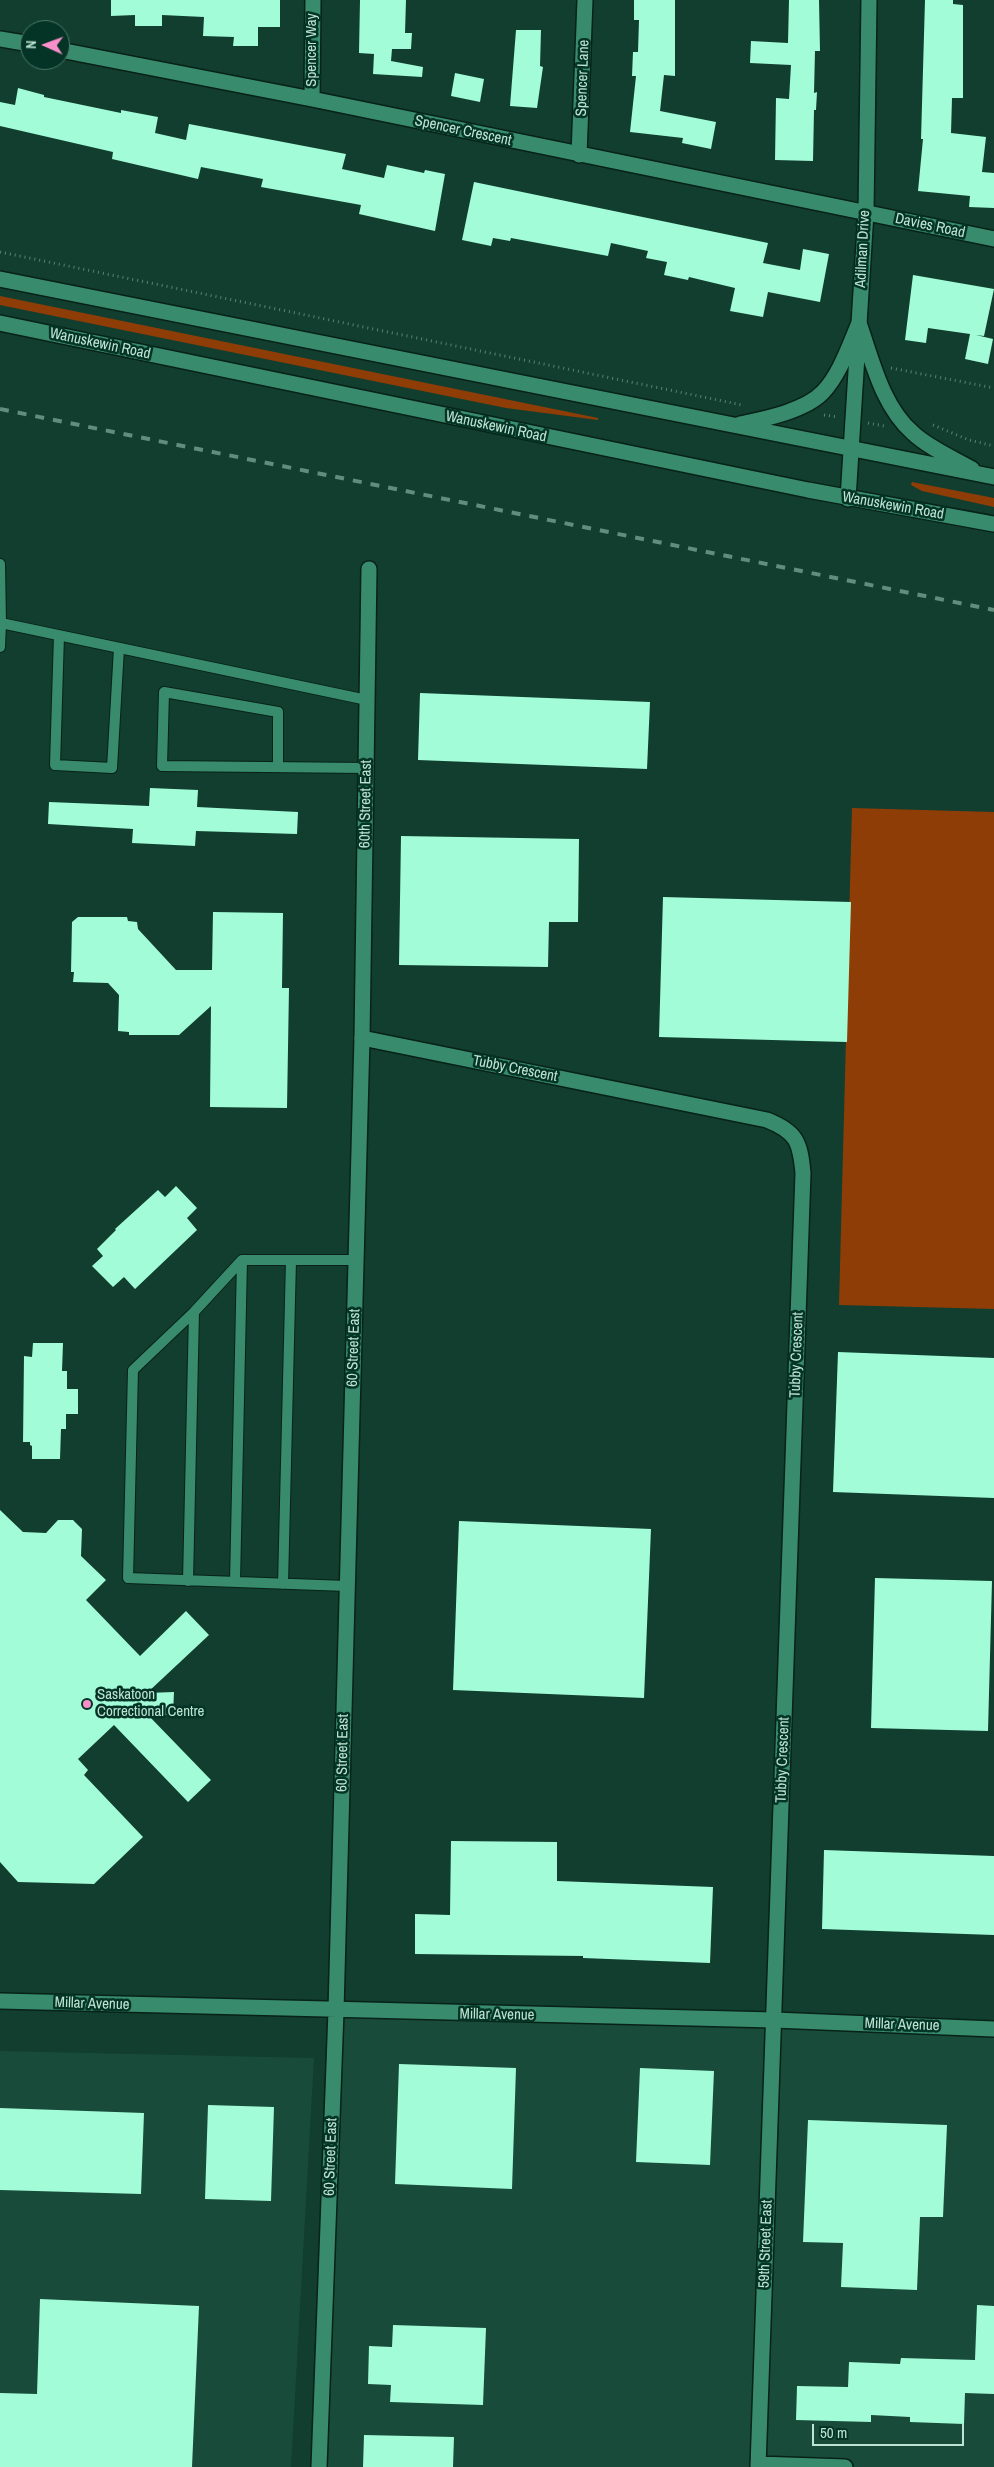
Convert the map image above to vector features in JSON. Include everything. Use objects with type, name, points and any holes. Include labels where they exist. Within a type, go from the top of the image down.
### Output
[{"type":"street","name":"Spencer Way","points":[[312,99],[313,0]]},
{"type":"street","name":"Spencer Lane","points":[[579,156],[586,0]]},
{"type":"street","name":"Adilman Drive","points":[[848,498],[866,212],[869,0]]},
{"type":"street","points":[[0,39],[20,42]]},
{"type":"street","name":"Spencer Crescent","points":[[70,52],[312,99],[579,156],[866,212]]},
{"type":"street","name":"Davies Road","points":[[866,212],[994,239]]},
{"type":"street","points":[[0,279],[987,475]]},
{"type":"street","name":"Wanuskewin Road","points":[[0,323],[848,498],[994,524]]},
{"type":"street","points":[[735,426],[809,403],[824,392],[842,362],[859,323]]},
{"type":"street","points":[[859,323],[885,396],[900,419],[914,434],[987,475]]},
{"type":"street","name":"60th Street East","points":[[362,1038],[369,569]]},
{"type":"street","name":"60 Street East","points":[[319,2467],[336,2011],[362,1038]]},
{"type":"street","name":"Tubby Crescent","points":[[362,1038],[767,1120],[784,1127],[796,1138],[801,1154],[803,1183],[774,2020]]},
{"type":"street","name":"Millar Avenue","points":[[0,2001],[336,2011],[774,2020],[994,2028]]},
{"type":"street","name":"59th Street East","points":[[758,2465],[774,2020]]},
{"type":"street","points":[[758,2465],[845,2467]]},
{"type":"lane","points":[[0,564],[0,647]]},
{"type":"lane","points":[[1,623],[367,700]]},
{"type":"lane","points":[[59,635],[55,765],[112,768],[119,648]]},
{"type":"lane","points":[[278,766],[278,712],[164,692],[162,766],[367,768]]},
{"type":"lane","points":[[347,1586],[128,1578],[133,1370],[194,1312],[242,1260],[356,1260]]},
{"type":"lane","points":[[235,1582],[242,1260]]},
{"type":"lane","points":[[283,1584],[291,1260]]},
{"type":"lane","points":[[188,1581],[194,1312]]},
{"type":"path","points":[[0,252],[748,406]]},
{"type":"path","points":[[891,368],[994,388]]},
{"type":"path","points":[[809,403],[816,413],[885,426],[910,415],[969,440],[994,446]]},
{"type":"shaded area","points":[[0,296],[598,418],[598,420],[506,408],[0,305]]},
{"type":"shaded area","points":[[912,482],[994,498],[994,507],[922,491],[911,485]]},
{"type":"shaded area","points":[[852,808],[994,812],[994,1309],[839,1305]]},
{"type":"shaded area","points":[[336,2011],[994,2029],[994,2467],[319,2467]]},
{"type":"shaded area","points":[[0,2051],[314,2058],[291,2467],[0,2467]]},
{"type":"building","points":[[111,0],[280,0],[280,27],[258,27],[258,46],[233,46],[234,37],[203,36],[204,17],[162,15],[162,26],[135,26],[135,15],[111,16]]},
{"type":"building","points":[[360,0],[406,0],[405,33],[412,33],[411,49],[392,49],[391,61],[423,67],[422,77],[373,74],[374,54],[359,53]]},
{"type":"building","points":[[634,0],[675,0],[675,76],[664,75],[660,111],[716,122],[711,149],[682,143],[683,138],[630,132],[636,76],[632,76],[633,52],[638,52],[639,20],[634,20]]},
{"type":"building","points":[[789,0],[819,0],[820,51],[815,51],[814,93],[817,92],[816,110],[814,110],[813,161],[775,160],[776,98],[789,99],[791,65],[750,63],[751,41],[788,43]]},
{"type":"building","points":[[925,0],[953,0],[953,4],[963,5],[963,98],[952,98],[951,133],[986,137],[982,172],[994,173],[994,208],[969,207],[970,196],[918,191],[923,139],[921,139]]},
{"type":"building","points":[[516,30],[541,30],[540,66],[543,67],[537,108],[510,106]]},
{"type":"building","points":[[455,73],[484,79],[480,102],[451,96]]},
{"type":"building","points":[[18,88],[44,95],[44,97],[121,113],[121,110],[158,117],[155,133],[186,140],[189,124],[346,154],[342,169],[384,178],[387,165],[424,173],[425,170],[445,174],[435,231],[359,214],[361,205],[261,187],[263,179],[201,167],[198,179],[112,159],[113,152],[0,126],[0,102],[15,105]]},
{"type":"building","points":[[474,182],[768,243],[763,263],[800,270],[803,249],[829,254],[820,302],[768,292],[763,317],[730,311],[735,288],[689,277],[688,280],[664,275],[667,262],[646,258],[648,251],[611,243],[608,256],[511,238],[510,241],[493,238],[491,246],[462,240]]},
{"type":"building","points":[[913,275],[994,289],[984,336],[976,335],[993,339],[988,364],[965,359],[970,334],[928,328],[926,343],[905,340]]},
{"type":"building","points":[[420,693],[650,702],[647,769],[418,760]]},
{"type":"building","points":[[150,788],[198,790],[197,807],[298,812],[297,834],[196,831],[195,846],[132,843],[133,829],[48,824],[49,802],[149,806]]},
{"type":"building","points":[[401,836],[579,839],[578,922],[549,922],[548,967],[399,965]]},
{"type":"building","points":[[663,897],[851,902],[847,1042],[659,1037]]},
{"type":"building","points":[[213,912],[283,913],[282,988],[289,988],[287,1108],[210,1107],[211,1006],[179,1035],[129,1035],[129,1032],[118,1031],[119,995],[108,983],[73,982],[74,972],[71,972],[72,922],[78,917],[127,917],[128,921],[137,922],[138,929],[176,970],[212,970]]},
{"type":"building","points":[[176,1186],[197,1208],[187,1218],[197,1230],[135,1289],[124,1277],[113,1287],[92,1266],[103,1256],[97,1249],[115,1229],[158,1190],[165,1197]]},
{"type":"building","points":[[33,1343],[63,1343],[62,1371],[67,1371],[67,1389],[78,1389],[78,1414],[66,1414],[66,1429],[61,1429],[60,1459],[32,1459],[32,1446],[30,1442],[23,1442],[24,1356],[32,1357]]},
{"type":"building","points":[[838,1352],[994,1358],[994,1498],[833,1492]]},
{"type":"building","name":"Saskatoon Correctional Centre","points":[[0,1510],[23,1532],[46,1533],[58,1520],[73,1520],[82,1529],[81,1556],[106,1580],[86,1600],[140,1656],[186,1611],[209,1635],[147,1693],[174,1692],[173,1715],[148,1715],[211,1780],[188,1802],[114,1725],[78,1759],[88,1770],[84,1775],[143,1837],[94,1884],[18,1882],[0,1862]]},
{"type":"building","points":[[459,1521],[651,1529],[644,1698],[453,1690]]},
{"type":"building","points":[[875,1578],[992,1581],[988,1731],[871,1728]]},
{"type":"building","points":[[451,1841],[557,1842],[557,1881],[713,1887],[710,1963],[583,1958],[583,1956],[415,1954],[415,1914],[450,1915]]},
{"type":"building","points":[[824,1850],[994,1856],[994,1935],[822,1929]]},
{"type":"building","points":[[399,2064],[516,2068],[512,2189],[395,2184]]},
{"type":"building","points":[[640,2068],[714,2071],[710,2165],[636,2162]]},
{"type":"building","points":[[208,2105],[274,2107],[271,2201],[205,2199]]},
{"type":"building","points":[[0,2108],[144,2113],[141,2194],[0,2190]]},
{"type":"building","points":[[808,2120],[947,2125],[943,2217],[920,2217],[917,2290],[841,2287],[843,2243],[803,2242]]},
{"type":"building","points":[[40,2299],[199,2306],[192,2467],[0,2467],[0,2393],[37,2394]]},
{"type":"building","points":[[977,2305],[994,2306],[994,2394],[965,2393],[964,2424],[910,2422],[910,2417],[871,2415],[871,2422],[796,2420],[797,2386],[848,2387],[849,2362],[900,2364],[901,2358],[975,2360]]},
{"type":"building","points":[[393,2325],[486,2328],[483,2405],[390,2402],[391,2385],[368,2384],[369,2346],[392,2347]]},
{"type":"building","points":[[364,2435],[454,2437],[453,2467],[363,2467]]},
{"type":"railway","points":[[0,409],[994,610]]},
{"type":"place","name":"Saskatoon Correctional Centre","points":[[87,1704]]}]
